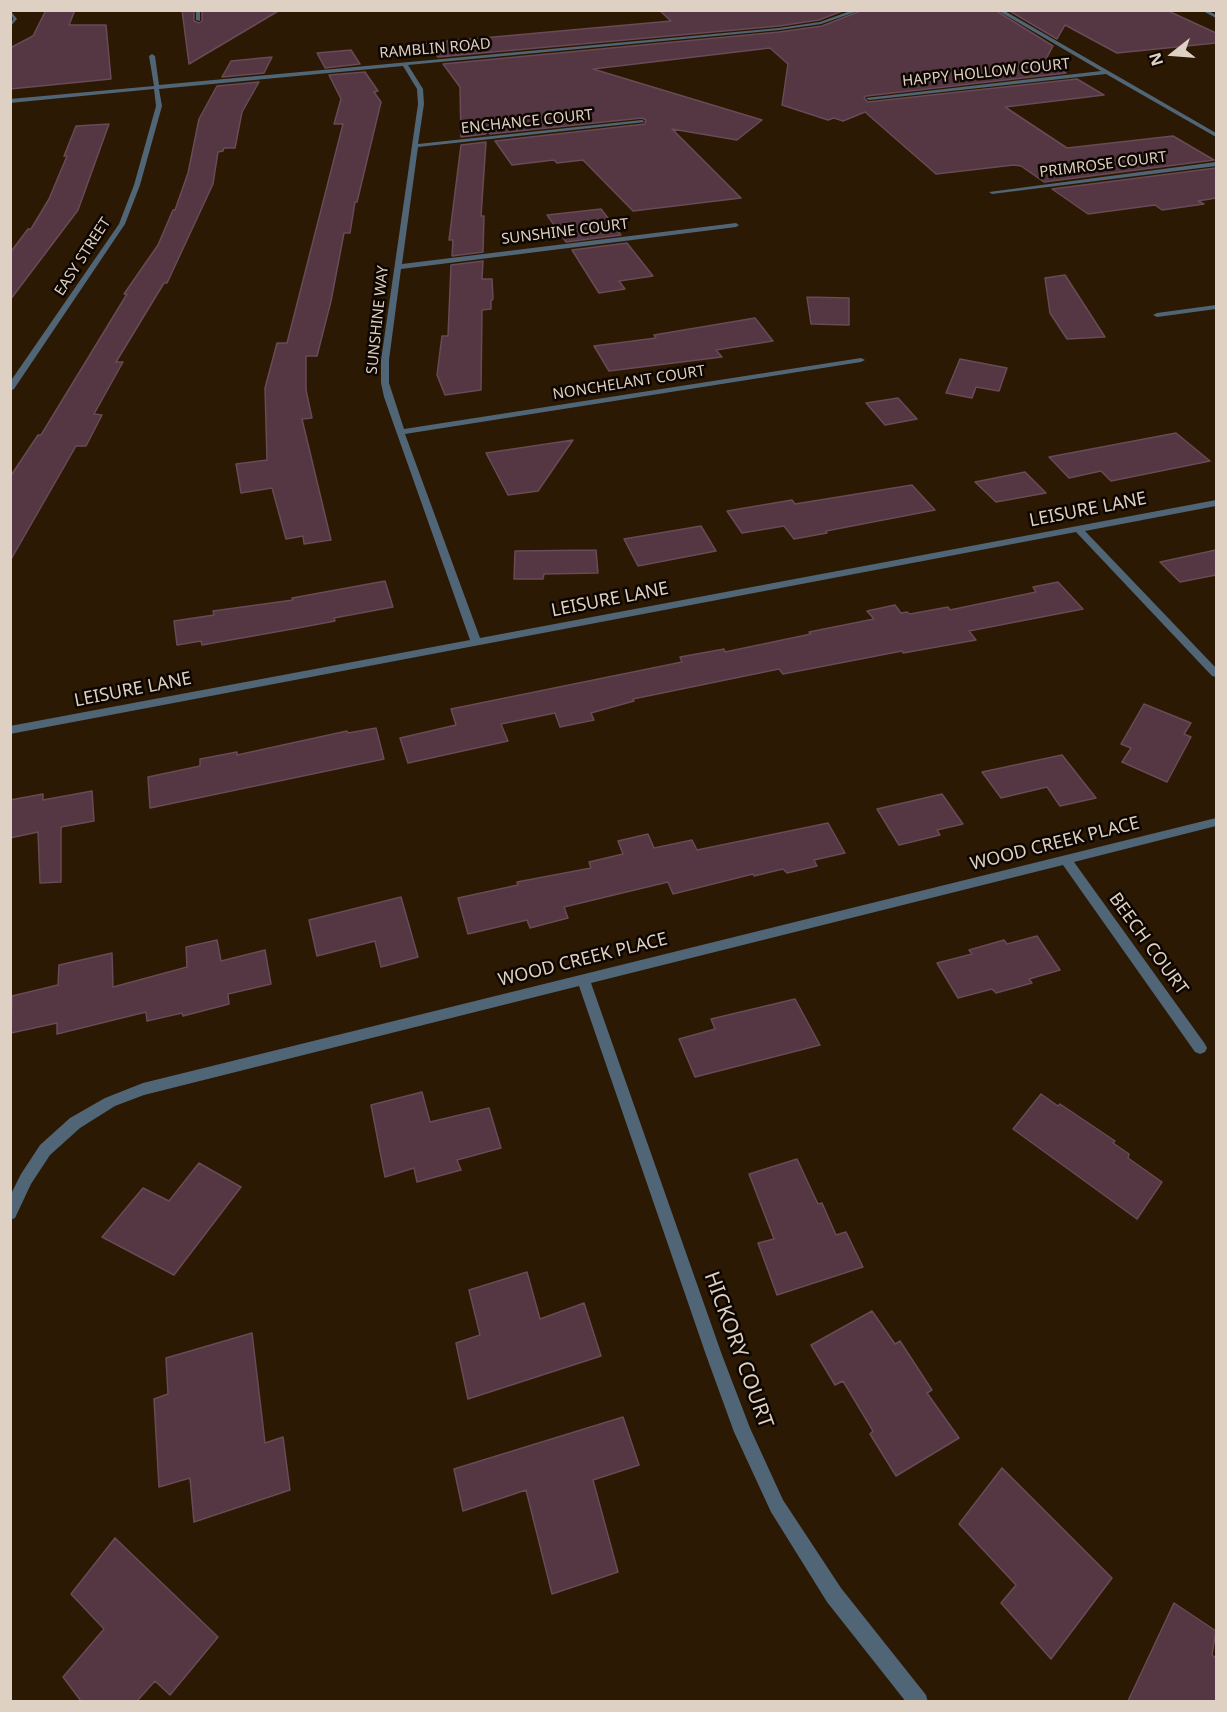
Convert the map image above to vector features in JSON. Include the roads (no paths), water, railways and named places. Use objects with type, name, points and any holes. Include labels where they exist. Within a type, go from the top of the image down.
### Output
[{"type":"street","points":[[198,10],[198,20]]},
{"type":"street","name":"RAMBLIN ROAD","points":[[10,101],[779,29],[821,23],[859,10]]},
{"type":"street","points":[[999,10],[1216,135]]},
{"type":"street","points":[[1203,10],[1216,17]]},
{"type":"street","points":[[10,11],[15,19],[10,26]]},
{"type":"street","name":"EASY STREET","points":[[10,389],[122,224],[137,185],[159,106],[152,56]]},
{"type":"street","name":"SUNSHINE WAY","points":[[405,64],[422,97],[385,372],[388,397],[476,642]]},
{"type":"street","name":"HAPPY HOLLOW COURT","points":[[869,98],[1106,72]]},
{"type":"street","name":"ENCHANCE COURT","points":[[415,146],[642,122]]},
{"type":"street","name":"PRIMROSE COURT","points":[[992,192],[1216,164]]},
{"type":"street","name":"SUNSHINE COURT","points":[[398,267],[736,225]]},
{"type":"street","points":[[1158,315],[1216,307]]},
{"type":"street","name":"NONCHELANT COURT","points":[[402,432],[861,360]]},
{"type":"street","name":"LEISURE LANE","points":[[10,730],[1216,503]]},
{"type":"street","points":[[1078,529],[1216,674]]},
{"type":"street","name":"WOOD CREEK PLACE","points":[[10,1213],[26,1179],[45,1150],[75,1123],[110,1102],[143,1089],[1216,822]]},
{"type":"street","name":"BEECH COURT","points":[[1066,860],[1200,1048]]},
{"type":"street","name":"HICKORY COURT","points":[[583,978],[714,1355],[743,1432],[777,1506],[834,1595],[919,1701]]}]
